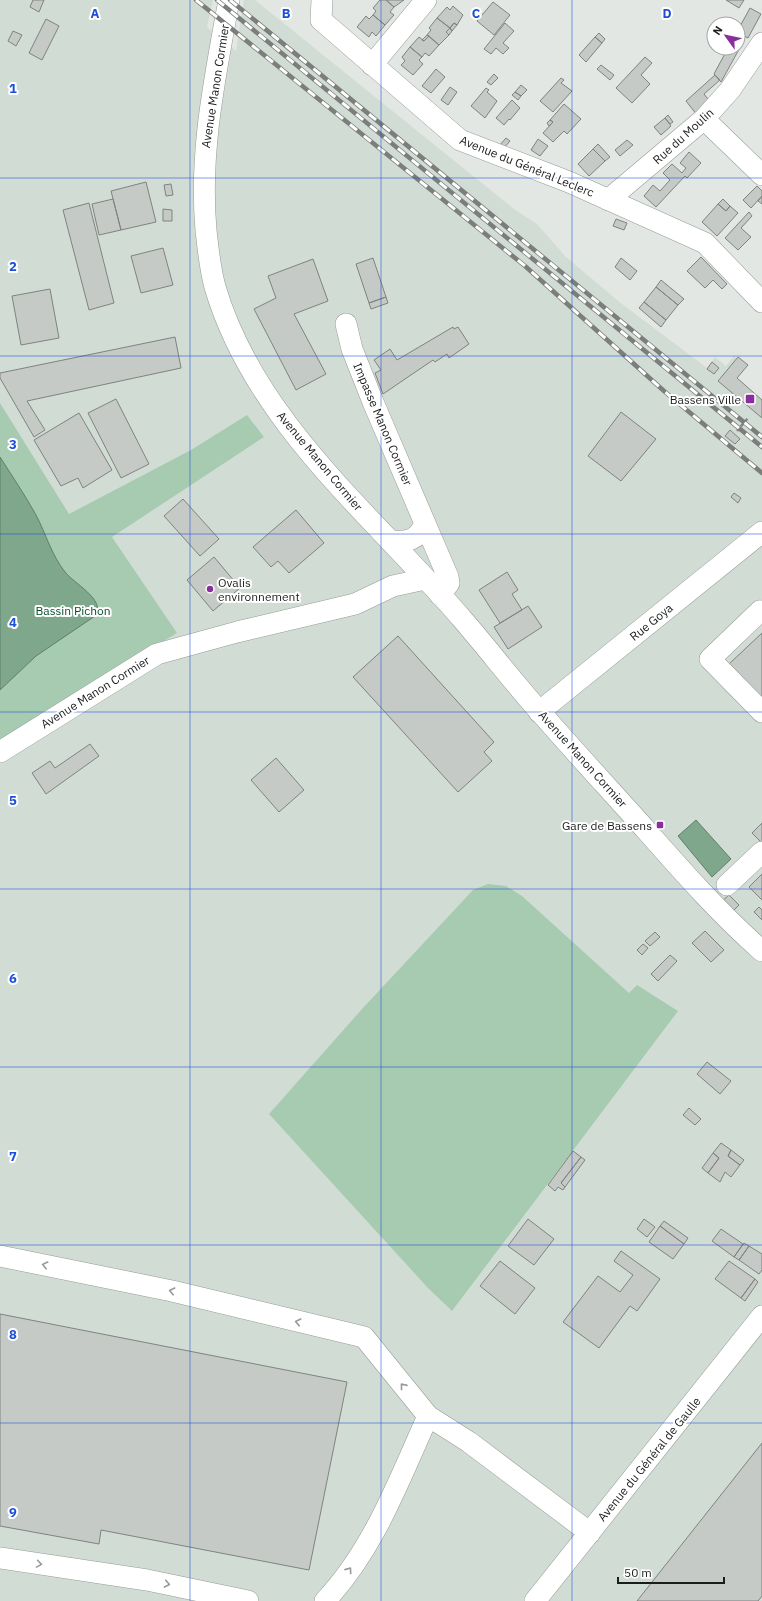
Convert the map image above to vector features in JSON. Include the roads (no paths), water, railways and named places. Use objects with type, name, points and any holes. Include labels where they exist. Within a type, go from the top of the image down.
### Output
[{"type":"street","name":"Avenue Manon Cormier","points":[[230,0],[210,105],[204,160],[204,202],[207,239],[216,290],[222,312],[260,385],[284,420],[322,468],[426,579],[539,712],[695,885],[762,951]]},
{"type":"street","name":"Avenue du Général Leclerc","points":[[322,0],[321,20],[460,140],[569,182],[705,243],[762,302]]},
{"type":"street","points":[[372,65],[426,0]]},
{"type":"street","name":"Rue du Moulin","points":[[608,200],[704,119],[730,90],[762,43]]},
{"type":"street","points":[[704,119],[762,175]]},
{"type":"street","name":"Impasse Manon Cormier","points":[[346,324],[355,355],[450,583],[440,595]]},
{"type":"street","points":[[390,541],[406,542],[416,538],[422,532],[425,523]]},
{"type":"street","name":"Rue Goya","points":[[539,712],[762,532]]},
{"type":"street","name":"Avenue Manon Cormier","points":[[0,752],[157,654],[237,632],[355,604],[393,586],[426,579]]},
{"type":"street","points":[[762,612],[760,611],[710,659],[762,712]]},
{"type":"street","points":[[727,885],[762,852]]},
{"type":"street","points":[[0,1256],[172,1291],[364,1337],[428,1416],[468,1442],[590,1533]]},
{"type":"street","name":"Avenue du Général de Gaulle","points":[[535,1601],[762,1316]]},
{"type":"street","points":[[326,1601],[373,1537],[428,1416]]},
{"type":"street","points":[[0,1558],[147,1580],[248,1601]]},
{"type":"railway","points":[[196,0],[525,266],[664,391],[762,473]]},
{"type":"railway","points":[[217,0],[762,447]]},
{"type":"railway","points":[[230,0],[762,437]]},
{"type":"place","name":"Bassens Ville","points":[[750,399]]},
{"type":"place","name":"Ovalis environnement","points":[[210,589]]},
{"type":"place","name":"Gare de Bassens","points":[[660,825]]},
{"type":"park label","name":"Bassin Pichon","points":[[73,610]]}]
